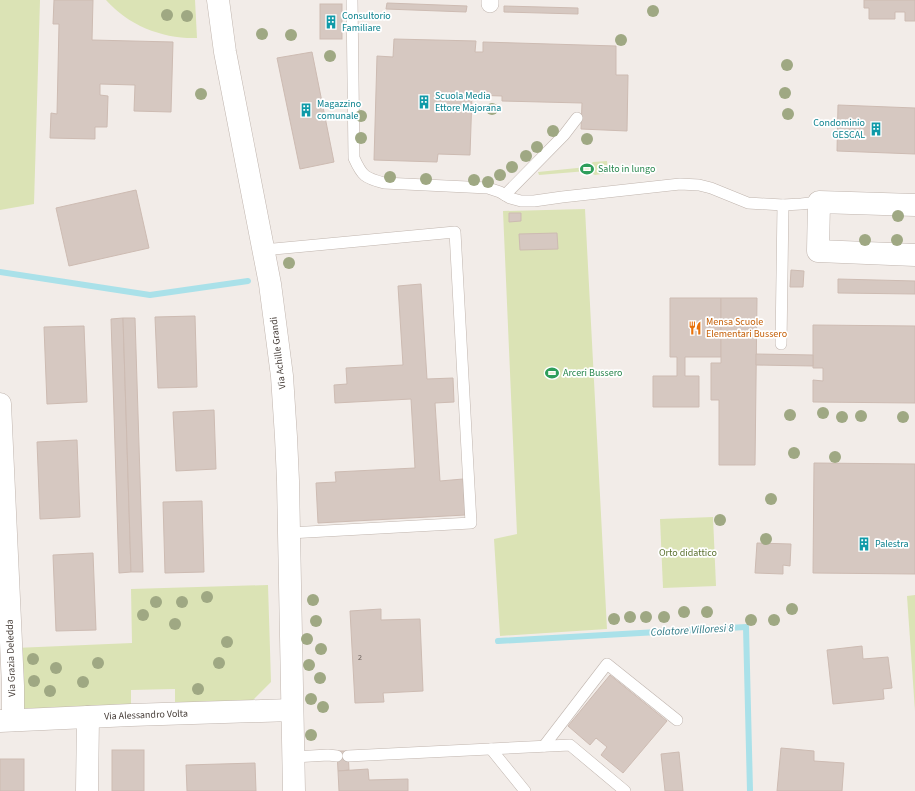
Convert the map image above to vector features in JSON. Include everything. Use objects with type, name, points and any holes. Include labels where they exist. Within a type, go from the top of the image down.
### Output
[{"type":"street","name":"Via Achille Grandi","points":[[218,0],[225,52],[270,284],[282,376],[288,467],[294,791]]},
{"type":"street","points":[[915,205],[819,202],[818,252],[915,255]]},
{"type":"street","name":"Via Grazia Deledda","points":[[0,404],[12,676],[7,721]]},
{"type":"street","name":"Via Alessandro Volta","points":[[7,721],[131,715],[292,710]]},
{"type":"street","points":[[87,791],[88,717]]},
{"type":"lane","points":[[352,0],[354,158],[362,173],[370,179],[384,183],[488,188],[500,192],[510,198],[521,201],[534,201],[680,184],[699,185],[711,188],[748,203],[783,205],[819,202]]},
{"type":"lane","points":[[505,195],[564,135],[577,118]]},
{"type":"lane","points":[[782,344],[783,205]]},
{"type":"lane","points":[[263,250],[455,232],[471,523],[289,533]]},
{"type":"lane","points":[[544,746],[607,664],[677,720]]},
{"type":"lane","points":[[294,757],[570,745],[625,791]]},
{"type":"lane","points":[[491,749],[525,791]]},
{"type":"green space","points":[[0,0],[40,0],[34,204],[0,210]]},
{"type":"green space","points":[[106,0],[195,0],[197,38],[172,36],[147,29],[125,17]]},
{"type":"green space","name":"Salto in lungo","points":[[607,161],[608,173],[595,175],[587,171],[539,175],[538,172],[587,167],[593,162]]},
{"type":"green space","name":"Arceri Bussero","points":[[585,209],[607,629],[500,636],[494,539],[517,534],[503,211]]},
{"type":"green space","name":"Orto didattico","points":[[713,517],[716,586],[663,588],[660,519]]},
{"type":"green space","points":[[268,585],[271,682],[250,703],[175,704],[175,689],[131,690],[131,705],[19,709],[15,648],[132,643],[131,589]]},
{"type":"green space","points":[[915,595],[915,711],[907,596]]},
{"type":"building","points":[[54,0],[93,0],[92,40],[173,42],[171,112],[134,111],[135,85],[100,84],[100,95],[108,96],[107,127],[95,127],[95,139],[50,138],[51,113],[57,114],[59,24],[53,24]]},
{"type":"building","points":[[864,0],[915,0],[915,21],[905,21],[905,12],[895,12],[895,19],[869,19],[869,8],[864,8]]},
{"type":"building","points":[[387,3],[467,6],[466,12],[386,9]]},
{"type":"building","name":"Consultorio Familiare","points":[[320,4],[342,4],[342,39],[320,39]]},
{"type":"building","points":[[504,6],[578,8],[578,14],[504,12]]},
{"type":"building","name":"Scuola Media Ettore Majorana","points":[[394,39],[476,41],[475,52],[483,52],[483,42],[616,46],[616,75],[628,75],[627,131],[581,129],[582,103],[502,101],[502,96],[472,95],[470,155],[438,154],[437,162],[374,160],[377,56],[393,57]]},
{"type":"building","name":"Magazzino comunale","points":[[312,52],[334,162],[300,169],[277,58]]},
{"type":"building","name":"Condominio GESCAL","points":[[838,105],[915,108],[915,154],[837,151]]},
{"type":"building","points":[[136,190],[149,248],[69,266],[56,208]]},
{"type":"building","points":[[509,213],[521,213],[521,221],[509,222]]},
{"type":"building","points":[[557,233],[558,249],[520,250],[519,234]]},
{"type":"building","points":[[791,270],[804,271],[803,287],[790,287]]},
{"type":"building","points":[[838,279],[915,281],[915,294],[838,293]]},
{"type":"building","points":[[421,284],[427,379],[453,378],[454,402],[435,403],[440,481],[463,479],[465,515],[318,523],[316,483],[336,482],[335,472],[415,468],[411,399],[335,403],[334,385],[347,384],[346,368],[403,365],[398,286]]},
{"type":"building","name":"Mensa Scuole Elementari Bussero","points":[[670,298],[721,298],[721,357],[685,357],[685,376],[699,376],[699,407],[653,407],[653,376],[677,376],[677,357],[670,357]]},
{"type":"building","points":[[721,298],[757,298],[755,465],[719,465],[719,400],[711,400],[711,363],[721,363]]},
{"type":"building","points":[[195,316],[197,387],[158,388],[155,317]]},
{"type":"building","points":[[123,318],[131,572],[119,573],[111,319]]},
{"type":"building","points":[[123,318],[135,318],[143,572],[131,572]]},
{"type":"building","points":[[813,325],[915,326],[915,403],[813,402],[813,380],[823,381],[823,368],[813,368]]},
{"type":"building","points":[[84,326],[87,402],[47,404],[44,327]]},
{"type":"building","points":[[756,354],[813,355],[813,366],[756,365]]},
{"type":"building","points":[[214,410],[216,469],[176,471],[173,412]]},
{"type":"building","points":[[77,440],[80,517],[40,519],[37,442]]},
{"type":"building","name":"Palestra","points":[[814,463],[915,464],[915,574],[813,573]]},
{"type":"building","points":[[202,501],[204,572],[165,573],[163,502]]},
{"type":"building","points":[[757,543],[791,544],[790,566],[783,565],[783,574],[755,573]]},
{"type":"building","points":[[93,553],[96,630],[56,631],[53,555]]},
{"type":"building","points":[[381,609],[381,620],[420,619],[423,691],[383,693],[384,702],[355,703],[350,611]]},
{"type":"building","points":[[862,646],[863,659],[888,657],[892,688],[883,689],[884,699],[833,704],[827,650]]},
{"type":"building","points":[[610,675],[667,721],[623,773],[601,755],[607,747],[596,738],[590,745],[568,726]]},
{"type":"building","points":[[781,748],[814,751],[814,761],[844,763],[842,791],[777,791]]},
{"type":"building","points":[[112,750],[144,750],[144,791],[112,791]]},
{"type":"building","points":[[337,751],[348,751],[349,770],[338,771]]},
{"type":"building","points":[[679,752],[683,791],[665,791],[661,754]]},
{"type":"building","points":[[0,759],[24,759],[24,791],[0,791]]},
{"type":"building","points":[[255,763],[256,791],[187,791],[186,765]]},
{"type":"building","points":[[368,769],[369,780],[408,779],[408,791],[339,791],[338,771]]},
{"type":"waterway","points":[[0,272],[150,295],[248,281]]},
{"type":"waterway","name":"Colatore Villoresi 8","points":[[498,641],[746,627],[750,791]]},
{"type":"place","name":"Consultorio Familiare","points":[[331,22]]},
{"type":"place","name":"Scuola Media Ettore Majorana","points":[[424,102]]},
{"type":"place","name":"Magazzino comunale","points":[[306,110]]},
{"type":"place","name":"Condominio GESCAL","points":[[876,129]]},
{"type":"place","name":"Salto in lungo","points":[[587,169]]},
{"type":"place","name":"Mensa Scuole Elementari Bussero","points":[[695,328]]},
{"type":"place","name":"Arceri Bussero","points":[[552,373]]},
{"type":"place","name":"Palestra","points":[[864,544]]}]
